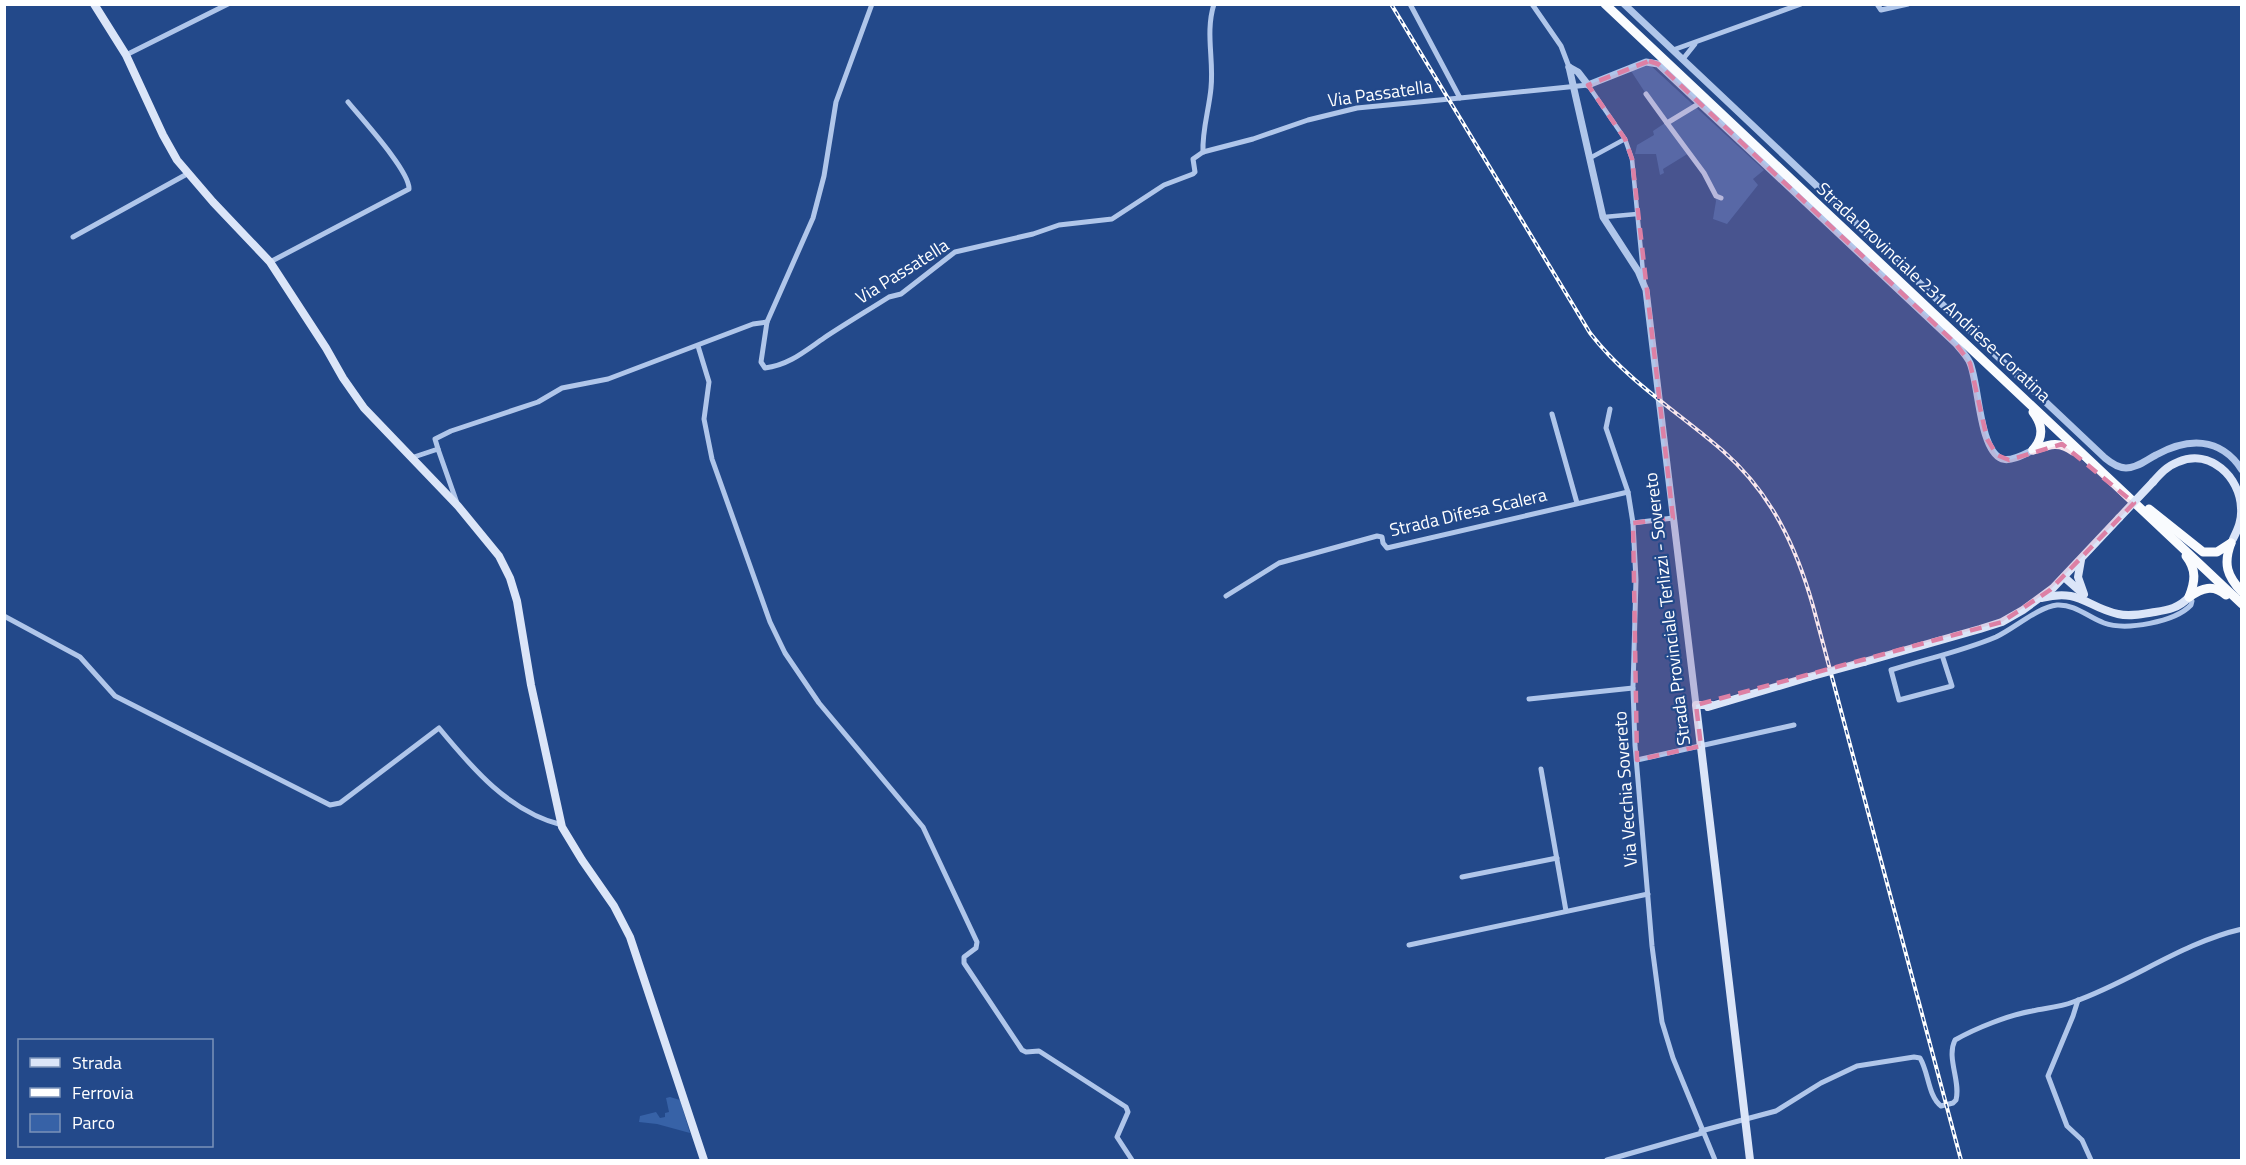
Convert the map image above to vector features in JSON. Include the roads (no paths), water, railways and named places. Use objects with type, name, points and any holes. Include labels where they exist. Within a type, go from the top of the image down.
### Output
[{"type":"highway","name":"Strada Provinciale 231 Andriese-Coratina","points":[[1605,4],[2105,476],[2241,594]]},
{"type":"highway","name":"Strada Provinciale 231 Andriese-Coratina","points":[[1614,4],[2147,511],[2241,606]]},
{"type":"highway","points":[[1993,370],[2038,420],[2041,435],[2033,450]]},
{"type":"highway","points":[[2033,450],[2052,444],[2065,446],[2105,476]]},
{"type":"highway","points":[[2147,511],[2203,552],[2215,553],[2237,538]]},
{"type":"highway","points":[[2147,511],[2192,565],[2194,578],[2189,597]]},
{"type":"highway","points":[[2237,538],[2227,556],[2227,570],[2231,581],[2241,594]]},
{"type":"highway","points":[[2189,597],[2202,589],[2215,588],[2241,606]]},
{"type":"main road","points":[[94,4],[126,55],[163,135],[187,174],[270,262],[315,330],[352,393],[458,506],[499,556],[510,578],[517,601],[531,685],[562,825],[582,860],[614,906],[630,937],[704,1161]]},
{"type":"main road","points":[[1696,709],[2002,622],[2038,599],[2064,577],[2169,466],[2184,459],[2198,458],[2216,464],[2231,478],[2239,494],[2241,512],[2237,538]]},
{"type":"main road","points":[[2082,558],[2078,577],[2084,597]]},
{"type":"main road","points":[[2064,577],[2084,597],[2109,612],[2133,615],[2172,609],[2189,597]]},
{"type":"main road","points":[[2038,599],[2060,594],[2084,597]]},
{"type":"main road","name":"Strada Provinciale Terlizzi - Sovereto","points":[[1696,709],[1750,1161]]},
{"type":"street","points":[[126,55],[228,4]]},
{"type":"street","name":"Via Passatella","points":[[872,4],[836,102],[824,176],[813,218],[767,322],[761,357],[762,366],[767,368],[805,353],[822,339],[889,297],[901,294],[955,252],[1033,234],[1059,225],[1112,219],[1164,185],[1195,172],[1193,159],[1203,152],[1253,139],[1308,120],[1357,108],[1588,85]]},
{"type":"street","points":[[1203,152],[1211,88],[1212,64],[1209,41],[1214,4]]},
{"type":"street","points":[[1410,4],[1460,98]]},
{"type":"street","points":[[1532,4],[1561,46],[1569,67],[1578,72],[1625,139],[1632,159],[1645,284]]},
{"type":"street","points":[[1624,4],[2114,465],[2126,468],[2139,465],[2176,445],[2195,442],[2211,445],[2225,452],[2241,470]]},
{"type":"street","points":[[1673,50],[1801,4]]},
{"type":"street","points":[[1877,4],[1881,10],[1908,4]]},
{"type":"street","points":[[1683,60],[1696,43]]},
{"type":"street","points":[[1588,85],[1651,61],[1658,64],[1956,344],[1970,363],[1987,439],[1995,454],[2008,459],[2033,450]]},
{"type":"street","name":"Strada Provinciale Terlizzi - Sovereto","points":[[1569,67],[1603,217],[1645,284],[1696,709]]},
{"type":"street","points":[[1646,94],[1704,173],[1716,196],[1722,198]]},
{"type":"street","points":[[270,262],[409,189],[409,183],[395,160],[348,102]]},
{"type":"street","points":[[1667,123],[1700,103]]},
{"type":"street","points":[[1590,158],[1625,139]]},
{"type":"street","points":[[73,237],[187,174]]},
{"type":"street","points":[[1603,217],[1637,214]]},
{"type":"street","points":[[458,506],[435,439],[451,431],[538,402],[562,388],[608,379],[753,324],[767,322]]},
{"type":"street","points":[[698,346],[709,382],[704,419],[712,459],[778,639],[823,708],[923,827],[977,942],[976,948],[964,957],[964,963],[1022,1050],[1039,1051],[1126,1107],[1128,1112],[1117,1137],[1132,1161]]},
{"type":"street","name":"Via Vecchia Sovereto","points":[[1610,410],[1606,428],[1628,492],[1633,523],[1636,580],[1633,688],[1637,759],[1652,946],[1662,1022],[1672,1058],[1715,1161]]},
{"type":"street","points":[[1552,414],[1577,503]]},
{"type":"street","points":[[411,458],[438,449]]},
{"type":"street","name":"Strada Difesa Scalera","points":[[1226,596],[1279,563],[1377,536],[1382,537],[1386,548],[1628,492]]},
{"type":"street","points":[[1633,523],[1673,518]]},
{"type":"street","points":[[1943,658],[1952,686],[1899,700],[1891,670],[1997,636],[2049,607],[2067,606],[2104,623],[2127,626],[2179,614],[2191,604],[2189,597]]},
{"type":"street","points":[[4,616],[80,657],[115,696],[330,805],[340,803],[439,728],[463,758],[509,799],[543,820],[562,825]]},
{"type":"street","points":[[1529,699],[1633,688]]},
{"type":"street","points":[[1637,759],[1794,725]]},
{"type":"street","points":[[1541,769],[1566,911]]},
{"type":"street","points":[[1462,877],[1557,858]]},
{"type":"street","points":[[1409,945],[1648,894]]},
{"type":"street","points":[[1607,1161],[1776,1111],[1821,1083],[1857,1066],[1920,1058],[1925,1065],[1936,1102],[1941,1106],[1948,1105],[1956,1100],[1958,1093],[1952,1055],[1955,1040],[1993,1023],[2030,1011],[2078,1000],[2116,984],[2212,936],[2241,929]]},
{"type":"street","points":[[2078,1000],[2048,1076],[2067,1126],[2082,1140],[2091,1161]]},
{"type":"railway","points":[[1391,4],[1590,333],[1636,381],[1740,467],[1768,503],[1790,542],[1813,606],[1961,1160]]}]
